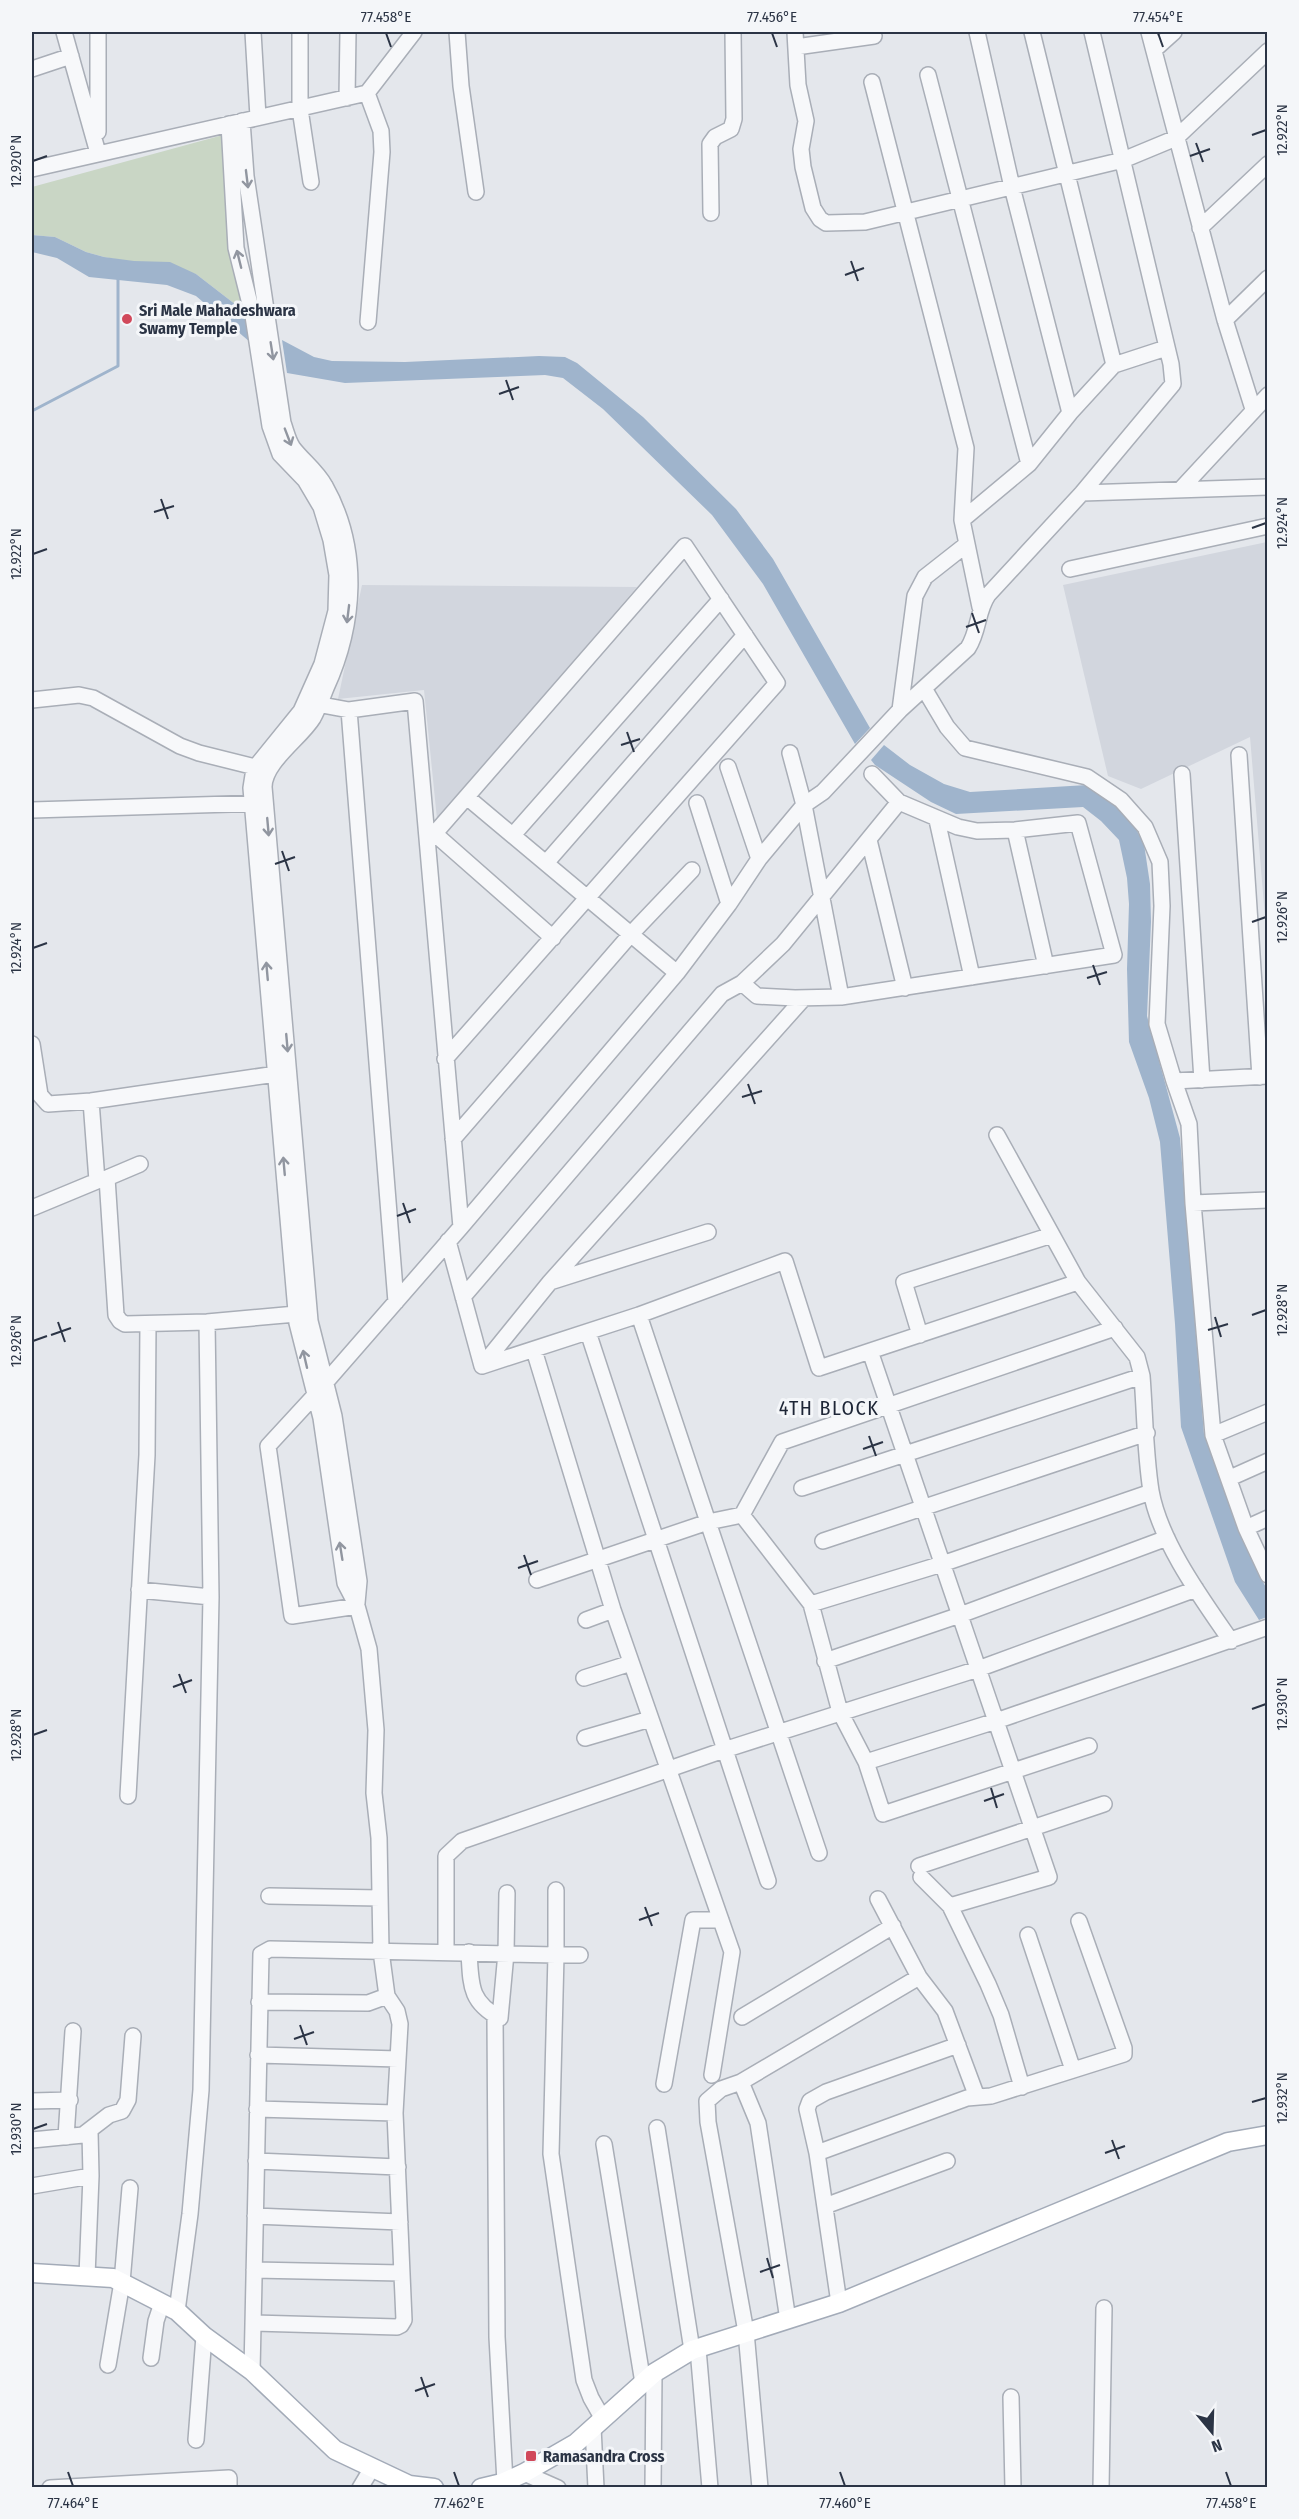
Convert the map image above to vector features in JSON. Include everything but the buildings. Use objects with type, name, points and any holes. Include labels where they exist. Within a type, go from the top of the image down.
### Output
[{"type":"main road","points":[[481,2487],[503,2484],[576,2443],[648,2378],[695,2350],[838,2303],[1228,2142],[1268,2135]]},
{"type":"main road","points":[[32,2273],[113,2278],[169,2307],[252,2371],[335,2450],[409,2486],[434,2487]]},
{"type":"street","points":[[64,32],[98,153]]},
{"type":"street","points":[[98,32],[98,153]]},
{"type":"street","points":[[253,32],[258,117]]},
{"type":"street","points":[[300,32],[300,109],[311,182]]},
{"type":"street","points":[[347,98],[348,32]]},
{"type":"street","points":[[32,170],[366,93],[414,32]]},
{"type":"street","points":[[457,32],[476,192]]},
{"type":"street","points":[[711,213],[710,144],[715,137],[731,129],[734,119],[733,32]]},
{"type":"street","points":[[976,32],[1012,187],[1070,413]]},
{"type":"street","points":[[1032,32],[1114,365]]},
{"type":"street","points":[[980,607],[988,595],[1082,493],[1173,384],[1171,364],[1092,32]]},
{"type":"street","points":[[1149,32],[1225,320],[1253,409]]},
{"type":"street","points":[[1154,50],[1174,32]]},
{"type":"street","points":[[874,36],[795,39],[798,85],[806,122],[801,148],[803,167],[813,208],[820,219],[826,223],[865,222],[1123,160],[1176,138],[1268,51]]},
{"type":"street","points":[[32,69],[71,56]]},
{"type":"street","points":[[928,75],[1029,464]]},
{"type":"street","points":[[357,1606],[292,1616],[268,1446],[461,1227],[676,973],[729,904],[759,859],[804,805],[823,792],[900,710],[925,690],[968,648],[976,637],[980,607],[962,520],[966,448],[872,82]]},
{"type":"street","points":[[366,93],[381,131],[382,152],[368,321]]},
{"type":"street","points":[[235,122],[236,248],[253,316],[269,377],[292,447],[324,484],[339,519],[348,555],[350,592],[346,632],[335,669],[313,718],[266,775],[260,803],[276,1074],[296,1314],[320,1389]]},
{"type":"street","points":[[235,122],[246,176],[268,323],[270,426],[280,454],[313,491],[327,524],[335,557],[336,610],[328,647],[302,711],[255,766],[251,781],[260,803],[310,1322],[324,1436],[345,1582],[357,1606],[369,1649],[376,1730],[374,1793],[379,1838],[381,1951],[387,1996],[397,2012],[400,2024],[395,2113],[404,2320],[397,2327],[253,2323]]},
{"type":"street","points":[[1200,228],[1268,164]]},
{"type":"street","points":[[1225,320],[1268,279]]},
{"type":"street","points":[[962,520],[1029,464],[1070,413],[1114,365],[1166,348]]},
{"type":"street","points":[[1180,490],[1268,395]]},
{"type":"street","points":[[1082,493],[1268,487]]},
{"type":"street","points":[[1070,570],[1268,526]]},
{"type":"street","points":[[900,710],[915,596],[925,577],[967,544]]},
{"type":"street","points":[[432,837],[686,546],[777,683],[445,1059]]},
{"type":"street","points":[[513,836],[721,599]]},
{"type":"street","points":[[546,863],[745,635]]},
{"type":"street","points":[[925,690],[947,728],[965,748],[1087,777],[1121,800],[1146,827],[1160,862],[1162,906],[1157,1024],[1189,1124],[1193,1203],[1213,1435],[1246,1528],[1266,1569]]},
{"type":"street","points":[[32,700],[62,695],[93,698],[180,746],[255,766]]},
{"type":"street","points":[[322,705],[349,710],[416,700],[432,837],[445,1059],[461,1227]]},
{"type":"street","points":[[349,710],[396,1302]]},
{"type":"street","points":[[790,753],[804,805],[841,997]]},
{"type":"street","points":[[1174,1081],[1264,1077],[1239,755]]},
{"type":"street","points":[[728,767],[759,859]]},
{"type":"street","points":[[742,983],[757,996],[841,997],[1114,955],[1078,823],[1015,830],[977,831],[958,827],[899,802],[872,774]]},
{"type":"street","points":[[1182,774],[1202,1080]]},
{"type":"street","points":[[468,798],[676,973]]},
{"type":"street","points":[[463,1297],[722,994],[742,983],[783,944],[899,802]]},
{"type":"street","points":[[32,810],[260,803]]},
{"type":"street","points":[[697,803],[729,904]]},
{"type":"street","points":[[937,820],[972,977]]},
{"type":"street","points":[[1015,830],[1046,966]]},
{"type":"street","points":[[432,837],[553,938]]},
{"type":"street","points":[[869,840],[905,988]]},
{"type":"street","points":[[453,1139],[631,934],[692,870]]},
{"type":"street","points":[[482,1366],[550,1282],[804,998]]},
{"type":"street","points":[[32,1044],[40,1095],[48,1104],[91,1101],[276,1074]]},
{"type":"street","points":[[91,1101],[117,1315],[120,1321],[125,1324],[207,1322],[296,1314]]},
{"type":"street","points":[[997,1136],[1078,1282],[1137,1357],[1142,1376],[1151,1492],[1167,1538],[1196,1589],[1231,1641]]},
{"type":"street","points":[[32,1208],[140,1164]]},
{"type":"street","points":[[1193,1203],[1268,1200]]},
{"type":"street","points":[[550,1282],[708,1232]]},
{"type":"street","points":[[920,1335],[904,1282],[1052,1235]]},
{"type":"street","points":[[448,1241],[482,1366]]},
{"type":"street","points":[[482,1366],[639,1315],[785,1261],[819,1368],[1078,1282]]},
{"type":"street","points":[[639,1315],[819,1853]]},
{"type":"street","points":[[152,2358],[156,2321],[169,2307],[190,2214],[201,2104],[211,1597],[207,1322]]},
{"type":"street","points":[[128,1796],[147,1455],[148,1324]]},
{"type":"street","points":[[537,1580],[708,1522],[742,1515],[782,1442],[1115,1328]]},
{"type":"street","points":[[588,1332],[768,1881]]},
{"type":"street","points":[[534,1350],[613,1610],[732,1952],[712,2075]]},
{"type":"street","points":[[870,1351],[1049,1877],[950,1906]]},
{"type":"street","points":[[802,1488],[1142,1376]]},
{"type":"street","points":[[1213,1435],[1268,1412]]},
{"type":"street","points":[[823,1541],[1147,1433]]},
{"type":"street","points":[[1230,1478],[1268,1461]]},
{"type":"street","points":[[811,1604],[942,1564],[1151,1492]]},
{"type":"street","points":[[742,1515],[811,1604],[840,1712],[866,1762],[883,1814],[1089,1746]]},
{"type":"street","points":[[1246,1528],[1268,1518]]},
{"type":"street","points":[[825,1661],[960,1615],[1167,1538]]},
{"type":"street","points":[[446,1952],[446,1856],[462,1841],[778,1732],[978,1669],[1196,1589]]},
{"type":"street","points":[[139,1590],[211,1597]]},
{"type":"street","points":[[586,1620],[613,1610]]},
{"type":"street","points":[[866,1762],[996,1721],[1268,1628]]},
{"type":"street","points":[[584,1678],[631,1663]]},
{"type":"street","points":[[585,1738],[650,1719]]},
{"type":"street","points":[[1022,2088],[1001,2015],[988,1984],[950,1906],[920,1872],[1032,1827],[1104,1804]]},
{"type":"street","points":[[556,1890],[552,2167],[584,2380],[598,2423],[596,2487]]},
{"type":"street","points":[[469,1952],[474,1994],[489,2012],[500,2018],[506,1953],[507,1893]]},
{"type":"street","points":[[269,1896],[380,1898]]},
{"type":"street","points":[[878,1899],[919,1977],[945,2011],[977,2097]]},
{"type":"street","points":[[664,2084],[693,1920],[721,1920]]},
{"type":"street","points":[[817,2153],[967,2098],[991,2096],[1022,2088],[1121,2056],[1125,2052],[1079,1921]]},
{"type":"street","points":[[742,2018],[893,1926]]},
{"type":"street","points":[[1028,1935],[1073,2070]]},
{"type":"street","points":[[252,2371],[260,1956],[266,1950],[580,1955]]},
{"type":"street","points":[[760,2487],[746,2332],[708,2121],[707,2101],[721,2089],[741,2082],[919,1977]]},
{"type":"street","points":[[259,2002],[368,2003],[387,1996]]},
{"type":"street","points":[[495,2015],[497,2337],[503,2484]]},
{"type":"street","points":[[66,2137],[73,2031]]},
{"type":"street","points":[[32,2140],[90,2132],[109,2115],[122,2111],[127,2105],[133,2036]]},
{"type":"street","points":[[838,2303],[817,2153],[807,2109],[810,2101],[826,2092],[958,2045]]},
{"type":"street","points":[[258,2055],[398,2059]]},
{"type":"street","points":[[741,2082],[758,2123],[788,2320]]},
{"type":"street","points":[[32,2101],[70,2100]]},
{"type":"street","points":[[257,2109],[395,2113]]},
{"type":"street","points":[[657,2128],[695,2350],[710,2487]]},
{"type":"street","points":[[87,2276],[91,2176],[90,2132]]},
{"type":"street","points":[[604,2144],[648,2378],[653,2487]]},
{"type":"street","points":[[256,2161],[398,2167]]},
{"type":"street","points":[[825,2206],[947,2161]]},
{"type":"street","points":[[32,2186],[91,2176]]},
{"type":"street","points":[[108,2365],[122,2282],[130,2188]]},
{"type":"street","points":[[255,2216],[400,2222]]},
{"type":"street","points":[[254,2270],[401,2272]]},
{"type":"street","points":[[1101,2487],[1104,2308]]},
{"type":"street","points":[[196,2440],[204,2336]]},
{"type":"street","points":[[1011,2397],[1012,2487]]},
{"type":"street","points":[[360,2487],[372,2468]]},
{"type":"street","points":[[524,2473],[558,2487]]},
{"type":"street","points":[[50,2487],[137,2485],[229,2478],[229,2487]]},
{"type":"shaded area","points":[[1267,542],[1267,941],[1250,737],[1141,789],[1108,776],[1063,585]]},
{"type":"shaded area","points":[[362,585],[637,587],[437,819],[424,690],[338,699]]},
{"type":"green space","points":[[223,135],[249,315],[196,274],[104,257],[86,252],[55,237],[32,235],[32,187]]},
{"type":"water","points":[[32,235],[55,237],[86,252],[104,257],[170,262],[196,274],[249,315],[250,342],[196,296],[167,285],[89,277],[57,258],[32,252]]},
{"type":"water","points":[[282,340],[314,357],[332,361],[405,362],[539,356],[565,357],[577,363],[643,417],[736,509],[773,559],[870,728],[855,744],[763,584],[712,515],[603,409],[563,378],[545,375],[345,383],[287,373]]},
{"type":"water","points":[[884,745],[910,765],[944,784],[970,792],[1087,785],[1102,792],[1129,816],[1144,844],[1150,884],[1151,922],[1147,1016],[1180,1138],[1204,1434],[1259,1575],[1267,1589],[1267,1617],[1259,1620],[1235,1582],[1181,1427],[1160,1142],[1149,1098],[1129,1042],[1127,969],[1129,904],[1127,878],[1119,840],[1101,821],[1083,807],[956,814],[931,802],[875,765],[871,760]]},
{"type":"waterway","points":[[32,411],[118,366],[118,276]]},
{"type":"place","name":"Sri Male Mahadeshwara Swamy Temple","points":[[127,319]]},
{"type":"place","name":"Ramasandra Cross","points":[[531,2456]]},
{"type":"district","name":"4TH BLOCK","points":[[829,1408]]}]
